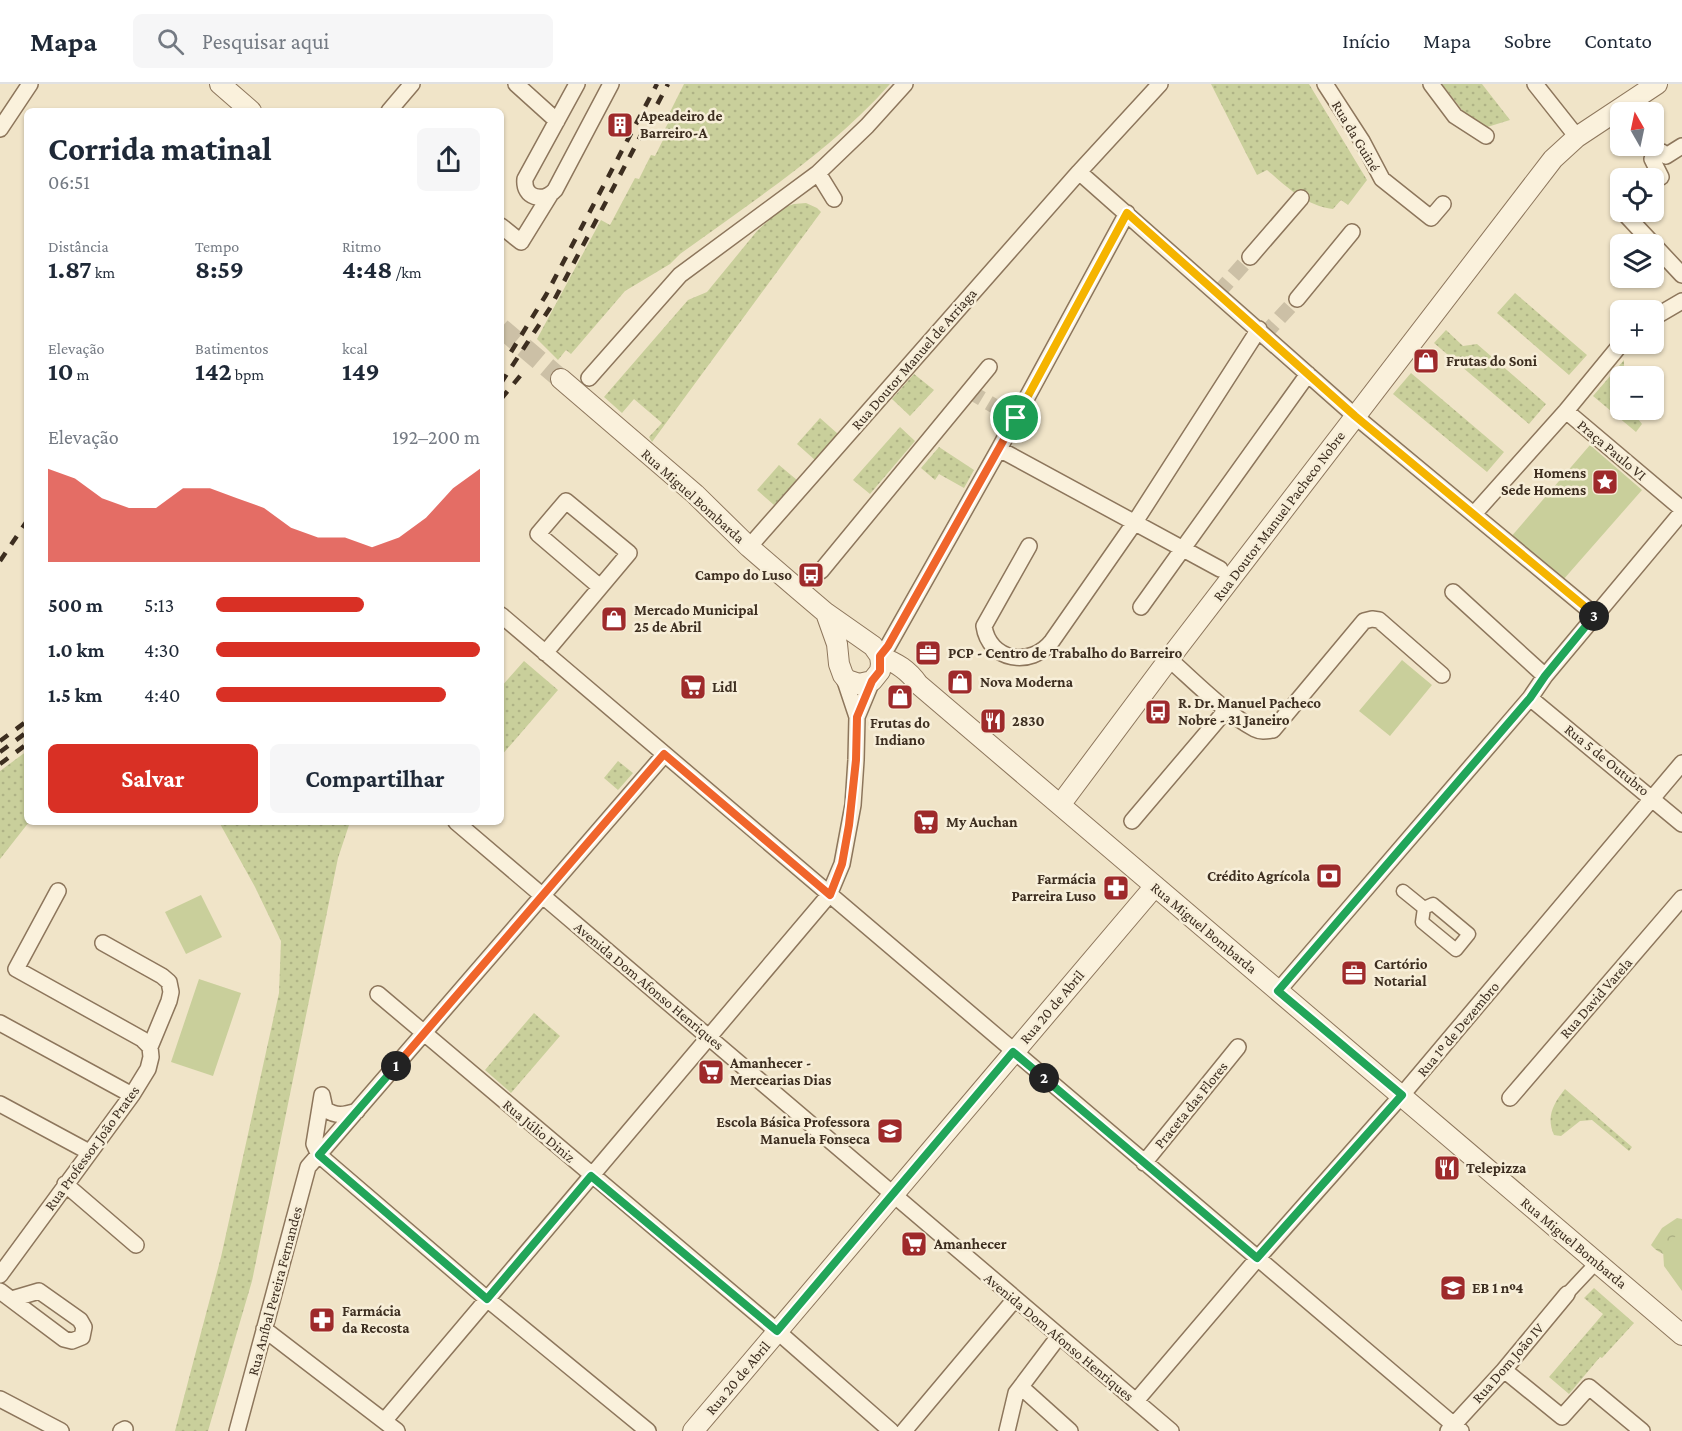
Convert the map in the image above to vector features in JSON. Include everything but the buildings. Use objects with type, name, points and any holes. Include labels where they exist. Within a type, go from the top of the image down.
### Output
[{"type":"street","points":[[0,129],[5,109],[30,84]]},
{"type":"street","points":[[220,84],[247,108]]},
{"type":"street","points":[[392,108],[412,84]]},
{"type":"street","points":[[516,84],[557,121]]},
{"type":"street","points":[[550,195],[536,198],[528,194],[524,186],[525,179],[577,84]]},
{"type":"street","points":[[504,228],[521,242],[555,190],[611,84]]},
{"type":"street","points":[[590,378],[680,275],[818,173],[867,126],[905,84]]},
{"type":"street","name":"Rua Doutor Manuel de Arriaga","points":[[749,547],[1079,172],[1160,84]]},
{"type":"street","name":"Rua da Guiné","points":[[1325,84],[1362,141],[1382,179],[1431,218],[1443,204]]},
{"type":"street","points":[[1431,84],[1455,116],[1486,135]]},
{"type":"street","points":[[1535,84],[1577,137]]},
{"type":"street","name":"Rua Doutor Manuel Pacheco Nobre","points":[[1060,805],[1169,659],[1553,159],[1577,137],[1657,84]]},
{"type":"street","points":[[1656,168],[1652,159],[1662,152],[1666,156],[1682,146]]},
{"type":"street","points":[[1079,172],[1355,416],[1595,615]]},
{"type":"street","points":[[818,173],[834,199]]},
{"type":"street","points":[[1250,257],[1301,198]]},
{"type":"street","points":[[385,1420],[830,895],[842,864],[849,825],[856,760],[857,717],[875,663],[888,646],[999,448],[1127,213]]},
{"type":"street","points":[[1632,222],[1682,276]]},
{"type":"street","points":[[1297,299],[1352,232]]},
{"type":"street","points":[[1664,312],[1682,301]]},
{"type":"street","points":[[1029,546],[984,626],[991,645],[1011,657],[1031,656],[1044,651],[1135,522],[1259,329]]},
{"type":"street","points":[[1566,411],[1613,354]]},
{"type":"street","points":[[820,571],[988,367]]},
{"type":"street","points":[[1141,607],[1308,374]]},
{"type":"street","name":"Rua Miguel Bombarda","points":[[561,379],[695,494],[749,547],[826,613],[875,663],[894,662],[910,673],[918,684],[1682,1335]]},
{"type":"street","name":"Praça Paulo VI","points":[[1474,514],[1566,411],[1682,511]]},
{"type":"street","points":[[999,448],[1220,569]]},
{"type":"street","points":[[545,653],[629,553],[566,501],[538,534],[600,587]]},
{"type":"street","points":[[1278,991],[1530,698],[1545,676],[1682,511]]},
{"type":"street","points":[[1453,592],[1545,676]]},
{"type":"street","name":"Rua Miguel Bombarda","points":[[826,613],[847,680],[859,684],[875,663]]},
{"type":"street","points":[[504,618],[1455,1429]]},
{"type":"street","points":[[1169,659],[1227,709],[1256,730],[1264,732],[1273,730],[1364,621],[1379,620],[1442,675]]},
{"type":"street","points":[[857,717],[841,666],[843,651],[854,643],[875,663]]},
{"type":"street","name":"Rua 5 de Outubro","points":[[1530,698],[1682,824]]},
{"type":"street","points":[[1132,821],[1227,709]]},
{"type":"street","name":"Rua Aníbal Pereira Fernandes","points":[[237,1431],[308,1167],[664,754]]},
{"type":"street","name":"Rua 1º de Dezembro","points":[[1136,1401],[1257,1258],[1402,1095],[1682,763]]},
{"type":"street","name":"Avenida Dom Afonso Henriques","points":[[460,825],[1171,1431]]},
{"type":"street","name":"Rua 20 de Abril","points":[[693,1431],[1155,886]]},
{"type":"street","points":[[58,891],[16,969],[142,1039],[150,1047]]},
{"type":"street","points":[[1403,891],[1424,908]]},
{"type":"street","name":"Rua David Varela","points":[[1510,1098],[1682,898]]},
{"type":"street","name":"Rua Professor João Prates","points":[[0,1275],[132,1095],[148,1069],[151,1057],[150,1047],[169,1001],[171,992],[169,982],[103,943]]},
{"type":"street","name":"Rua Júlio Diniz","points":[[378,994],[777,1331],[891,1431]]},
{"type":"street","points":[[0,1023],[132,1095]]},
{"type":"street","name":"Praceta das Flores","points":[[1144,1163],[1238,1047]]},
{"type":"street","points":[[357,1111],[344,1115],[333,1114],[325,1109],[322,1095],[314,1144],[319,1155],[487,1299],[648,1431]]},
{"type":"street","points":[[0,1104],[88,1152]]},
{"type":"street","points":[[65,1184],[136,1245]]},
{"type":"street","points":[[1567,1294],[1596,1263]]},
{"type":"street","name":"Rua Dom João IV","points":[[1455,1429],[1567,1294]]},
{"type":"street","points":[[904,1431],[1015,1299]]},
{"type":"street","points":[[264,1329],[397,1431]]},
{"type":"street","points":[[1007,1431],[1016,1393],[1059,1336]]},
{"type":"street","points":[[1504,1370],[1562,1417],[1589,1387],[1642,1431]]},
{"type":"street","points":[[1021,1387],[1071,1431]]},
{"type":"street","points":[[0,1399],[61,1431]]},
{"type":"green space","points":[[684,84],[890,84],[842,132],[790,175],[680,254],[670,264],[625,291],[571,354],[566,350],[558,360],[537,339],[601,220],[610,225],[635,178],[639,179],[651,155],[655,156],[663,140],[660,138],[673,114],[670,112]]},
{"type":"green space","points":[[1211,84],[1309,84],[1367,180],[1348,205],[1341,200],[1333,209],[1306,200],[1267,170],[1257,175]]},
{"type":"green space","points":[[1442,84],[1482,84],[1510,120],[1484,128],[1469,119]]},
{"type":"green space","points":[[806,203],[821,212],[652,442],[649,437],[662,423],[634,399],[622,413],[604,397],[688,300],[707,292],[757,231],[782,208]]},
{"type":"green space","points":[[1515,293],[1587,355],[1569,375],[1497,313]]},
{"type":"green space","points":[[1446,330],[1463,346],[1477,344],[1546,404],[1529,424],[1434,343]]},
{"type":"green space","points":[[1411,373],[1504,452],[1487,472],[1393,394]]},
{"type":"green space","points":[[914,374],[934,390],[910,416],[892,399]]},
{"type":"green space","points":[[1610,376],[1610,410],[1593,396]]},
{"type":"green space","points":[[820,418],[838,434],[815,460],[797,444]]},
{"type":"green space","points":[[1622,420],[1639,420],[1642,424],[1636,432]]},
{"type":"green space","points":[[900,427],[915,441],[870,494],[853,480]]},
{"type":"green space","points":[[1590,445],[1642,490],[1563,580],[1510,538]]},
{"type":"green space","points":[[939,447],[974,470],[964,488],[939,474],[935,480],[921,468]]},
{"type":"green space","points":[[779,465],[797,480],[774,505],[757,490]]},
{"type":"green space","points":[[1402,660],[1432,685],[1390,736],[1359,711]]},
{"type":"green space","points":[[524,661],[558,690],[504,753],[504,684]]},
{"type":"green space","points":[[24,753],[24,825],[27,825],[0,859],[0,771]]},
{"type":"green space","points":[[618,761],[633,773],[618,790],[604,778]]},
{"type":"green space","points":[[221,825],[349,825],[338,858],[252,1281],[208,1431],[175,1431],[221,1257],[279,993],[281,941],[255,887]]},
{"type":"green space","points":[[201,895],[222,937],[186,954],[165,912]]},
{"type":"green space","points":[[199,979],[241,993],[213,1076],[171,1062]]},
{"type":"green space","points":[[534,1013],[560,1036],[511,1093],[485,1070]]},
{"type":"green space","points":[[1565,1089],[1632,1147],[1629,1151],[1592,1120],[1580,1121],[1561,1136],[1554,1135],[1551,1122],[1552,1111]]},
{"type":"green space","points":[[1677,1218],[1682,1219],[1682,1255],[1661,1253],[1651,1245],[1662,1228]]},
{"type":"green space","points":[[1682,1229],[1682,1291],[1664,1266],[1663,1250]]},
{"type":"green space","points":[[1594,1288],[1634,1323],[1602,1358],[1600,1357],[1569,1394],[1549,1377],[1603,1314],[1584,1298]]},
{"type":"tunnel","points":[[1218,293],[1250,257]]},
{"type":"tunnel","points":[[1264,335],[1297,299]]},
{"type":"tunnel","points":[[504,331],[561,379]]},
{"type":"tunnel","points":[[969,391],[1016,419]]},
{"type":"railway","points":[[511,352],[546,295],[657,84]]},
{"type":"railway","points":[[504,378],[550,308],[668,84]]},
{"type":"railway","points":[[504,395],[525,370]]},
{"type":"railway","points":[[0,561],[24,525]]},
{"type":"railway","points":[[0,741],[24,723]]},
{"type":"railway","points":[[0,752],[24,734]]},
{"type":"railway","points":[[0,764],[24,746]]},
{"type":"place","name":"Apeadeiro de Barreiro-A","points":[[620,125]]},
{"type":"place","name":"Frutas do Soni","points":[[1426,361]]},
{"type":"place","name":"Homens Sede Homens","points":[[1605,482]]},
{"type":"place","name":"Campo do Luso","points":[[811,575]]},
{"type":"place","name":"Mercado Municipal 25 de Abril","points":[[614,619]]},
{"type":"place","name":"PCP - Centro de Trabalho do Barreiro","points":[[928,653]]},
{"type":"place","name":"Nova Moderna","points":[[960,682]]},
{"type":"place","name":"Lidl","points":[[693,687]]},
{"type":"place","name":"Frutas do Indiano","points":[[900,697]]},
{"type":"place","name":"R. Dr. Manuel Pacheco Nobre - 31 Janeiro","points":[[1158,712]]},
{"type":"place","name":"2830","points":[[993,721]]},
{"type":"place","name":"My Auchan","points":[[926,822]]},
{"type":"place","name":"Crédito Agrícola","points":[[1329,876]]},
{"type":"place","name":"Farmácia Parreira Luso","points":[[1116,888]]},
{"type":"place","name":"Cartório Notarial","points":[[1354,973]]},
{"type":"place","name":"Amanhecer - Mercearias Dias","points":[[711,1072]]},
{"type":"place","name":"Escola Básica Professora Manuela Fonseca","points":[[890,1131]]},
{"type":"place","name":"Telepizza","points":[[1447,1168]]},
{"type":"place","name":"Amanhecer","points":[[914,1244]]},
{"type":"place","name":"EB 1 nº4","points":[[1453,1288]]},
{"type":"place","name":"Farmácia da Recosta","points":[[322,1320]]},
{"type":"route","points":[[1127,213],[1355,416],[1595,615],[1530,698],[1278,991],[1402,1095],[1257,1258],[1013,1052],[777,1331],[591,1176],[487,1299],[319,1155],[664,754],[830,895],[842,864],[849,825],[856,760],[857,717],[872,681],[880,671],[880,656],[888,646],[1016,418],[1127,213]]}]
